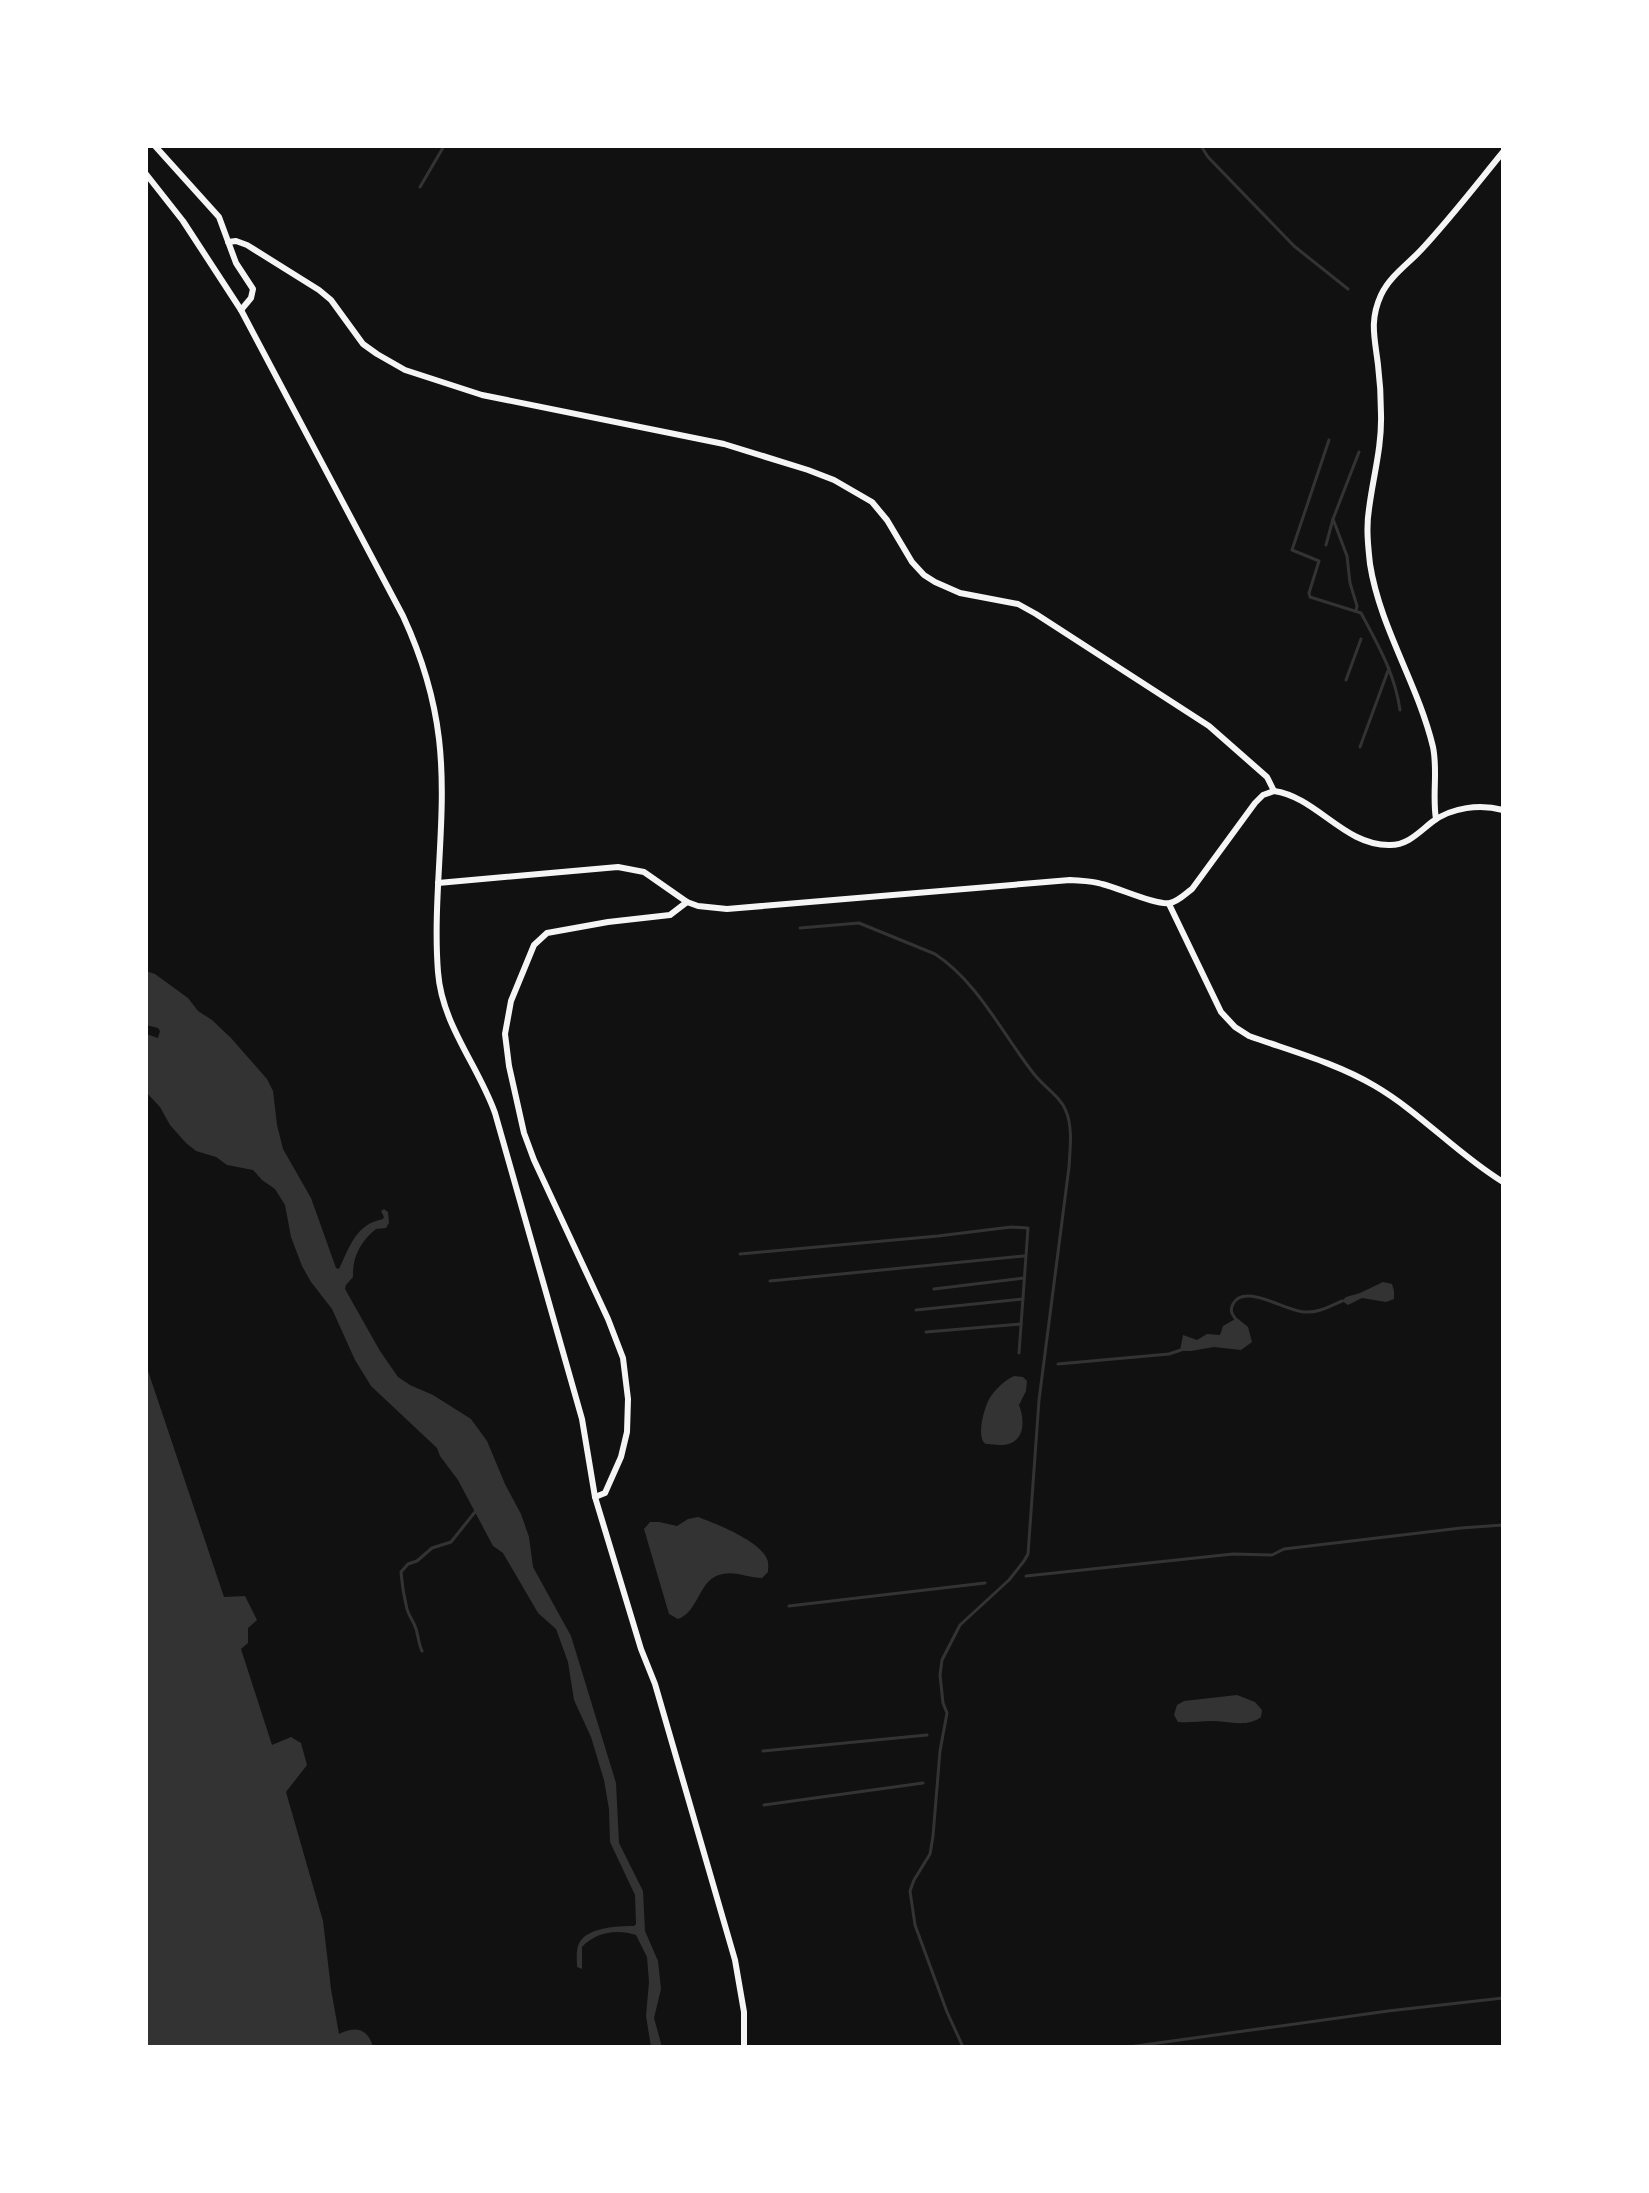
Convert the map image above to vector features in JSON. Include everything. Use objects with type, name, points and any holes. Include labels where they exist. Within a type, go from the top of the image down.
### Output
[{"type":"street","points":[[155,146],[214,211],[222,224],[236,263],[253,289],[241,310]]},
{"type":"street","points":[[1436,819],[1433,747],[1420,703],[1381,609],[1370,563],[1367,524],[1381,432],[1380,382],[1373,325],[1385,288],[1503,152]]},
{"type":"street","points":[[146,174],[183,221],[241,310],[403,616],[420,657],[433,702],[441,760],[438,974],[446,1012],[495,1113],[582,1419],[595,1497],[641,1649],[655,1684],[735,1960],[744,2012],[744,2047]]},
{"type":"street","points":[[228,242],[247,245],[319,290],[331,300],[363,344],[390,362],[422,377],[482,395],[724,444],[808,470],[856,492],[879,510],[903,550],[924,575],[960,593],[1018,604],[1036,614],[1209,726],[1267,777],[1274,791]]},
{"type":"street","points":[[438,883],[618,867],[644,872],[687,902],[727,909],[1070,880],[1098,883],[1156,903],[1169,904],[1192,889],[1255,803],[1263,795],[1274,791],[1298,799],[1346,831],[1369,842],[1389,845],[1403,843],[1436,819],[1454,811],[1468,807],[1503,810]]},
{"type":"street","points":[[595,1497],[605,1493],[625,1444],[628,1415],[623,1358],[524,1133],[505,1034],[511,1001],[534,945],[547,933],[670,915],[687,902]]},
{"type":"street","points":[[1169,904],[1221,1012],[1235,1027],[1249,1036],[1341,1069],[1374,1086],[1503,1182]]},
{"type":"shaded area","points":[[146,971],[188,998],[198,1011],[231,1038],[267,1079],[273,1091],[283,1149],[311,1198],[336,1268],[339,1269],[360,1231],[383,1219],[381,1211],[384,1209],[388,1212],[386,1228],[376,1229],[358,1250],[353,1277],[345,1289],[398,1377],[471,1419],[487,1441],[521,1514],[529,1537],[533,1567],[571,1636],[616,1783],[619,1843],[643,1891],[645,1931],[658,1961],[661,1989],[654,2018],[662,2047],[651,2047],[646,2016],[649,1982],[647,1957],[636,1935],[614,1932],[594,1938],[582,1947],[582,1969],[577,1967],[578,1946],[587,1935],[602,1929],[636,1924],[635,1895],[610,1842],[604,1780],[591,1737],[574,1700],[568,1662],[556,1629],[538,1613],[503,1553],[493,1546],[437,1448],[371,1386],[355,1360],[332,1309],[302,1266],[291,1237],[285,1205],[275,1189],[253,1170],[227,1165],[216,1157],[196,1151],[170,1125],[160,1107],[146,1092],[146,1034],[158,1038],[160,1031],[146,1025]]},
{"type":"shaded area","points":[[1383,1282],[1392,1284],[1394,1299],[1386,1302],[1362,1298],[1348,1305],[1342,1301],[1346,1297]]},
{"type":"shaded area","points":[[1237,1318],[1248,1327],[1252,1342],[1241,1350],[1214,1347],[1180,1351],[1183,1335],[1197,1340],[1207,1334],[1220,1335],[1223,1326]]},
{"type":"shaded area","points":[[146,1365],[224,1597],[245,1596],[257,1620],[248,1628],[248,1643],[241,1649],[272,1745],[291,1737],[301,1743],[307,1765],[286,1792],[323,1921],[339,2034],[360,2030],[368,2036],[373,2047],[146,2047]]},
{"type":"shaded area","points":[[1014,1376],[1027,1381],[1019,1405],[1021,1432],[1014,1442],[986,1444],[981,1428],[986,1406],[996,1390]]},
{"type":"shaded area","points":[[698,1517],[756,1546],[767,1559],[768,1572],[762,1578],[733,1573],[715,1577],[691,1609],[678,1619],[669,1614],[644,1529],[650,1522],[677,1526]]},
{"type":"shaded area","points":[[1237,1695],[1255,1702],[1262,1710],[1261,1717],[1243,1723],[1178,1722],[1174,1715],[1177,1705],[1184,1701]]},
{"type":"waterway","points":[[420,187],[444,146]]},
{"type":"waterway","points":[[1201,146],[1294,246],[1348,289]]},
{"type":"waterway","points":[[1329,440],[1292,550],[1319,561],[1310,597],[1361,613],[1390,672],[1400,710]]},
{"type":"waterway","points":[[1326,545],[1359,452]]},
{"type":"waterway","points":[[1333,519],[1347,556],[1356,611]]},
{"type":"waterway","points":[[1346,680],[1361,639]]},
{"type":"waterway","points":[[1360,747],[1389,668]]},
{"type":"waterway","points":[[800,928],[859,923],[935,954],[977,994],[1034,1074],[1060,1101],[1070,1124],[1069,1167],[1039,1400],[1028,1554],[1009,1580],[960,1625],[942,1660],[940,1675],[947,1713],[940,1751],[933,1836],[930,1854],[910,1891],[915,1925],[963,2047]]},
{"type":"waterway","points":[[740,1254],[1011,1227],[1028,1228],[1019,1353]]},
{"type":"waterway","points":[[770,1281],[1024,1256]]},
{"type":"waterway","points":[[934,1289],[1024,1278]]},
{"type":"waterway","points":[[1237,1321],[1232,1313],[1233,1304],[1246,1296],[1305,1312],[1342,1301]]},
{"type":"waterway","points":[[916,1310],[1023,1299]]},
{"type":"waterway","points":[[926,1332],[1021,1324]]},
{"type":"waterway","points":[[1058,1364],[1169,1354],[1181,1350]]},
{"type":"waterway","points":[[422,1651],[407,1609],[401,1572],[432,1548],[451,1542],[475,1512]]},
{"type":"waterway","points":[[1026,1576],[1233,1554],[1272,1555],[1284,1549],[1503,1525]]},
{"type":"waterway","points":[[789,1606],[985,1583]]},
{"type":"waterway","points":[[763,1751],[927,1735]]},
{"type":"waterway","points":[[764,1805],[923,1783]]},
{"type":"waterway","points":[[1129,2047],[1503,1998]]}]
